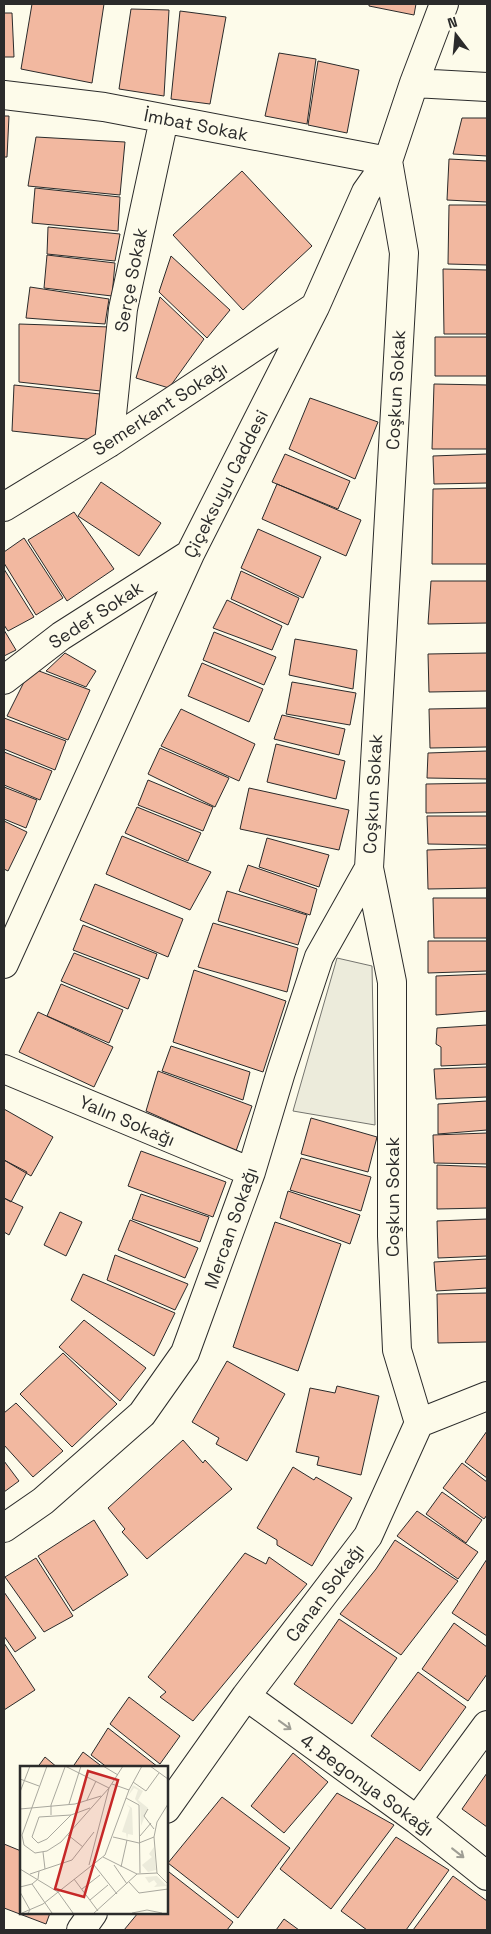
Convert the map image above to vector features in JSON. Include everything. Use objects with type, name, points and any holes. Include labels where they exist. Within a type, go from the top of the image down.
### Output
[{"type":"street","name":"Çiçeksuyu Caddesi","points":[[4,964],[190,554],[315,307],[366,192],[388,161],[414,83],[444,4]]},
{"type":"street","points":[[414,83],[487,87]]},
{"type":"street","name":"İmbat Sokak","points":[[4,95],[104,107],[388,161]]},
{"type":"street","name":"Serçe Sokak","points":[[109,443],[123,310],[164,119]]},
{"type":"street","name":"Coşkun Sokak","points":[[388,161],[404,253],[369,868],[392,982],[392,1236],[398,1350],[419,1423]]},
{"type":"street","name":"Semerkant Sokağı","points":[[4,508],[109,443],[315,307]]},
{"type":"street","name":"Sedef Sokak","points":[[4,680],[61,636],[190,554]]},
{"type":"street","name":"Mercan Sokağı","points":[[4,1528],[43,1501],[142,1414],[185,1354],[251,1172],[280,1072],[319,957],[369,868]]},
{"type":"street","name":"Yalın Sokağı","points":[[4,1069],[251,1172]]},
{"type":"street","points":[[419,1423],[487,1396]]},
{"type":"street","name":"Canan Sokağı","points":[[168,1806],[246,1696],[368,1536],[419,1423]]},
{"type":"street","name":"4. Begonya Sokağı","points":[[246,1696],[417,1820],[487,1876]]},
{"type":"street","points":[[417,1820],[487,1724]]},
{"type":"street","points":[[81,1930],[92,1914]]},
{"type":"shaded area","points":[[337,958],[372,966],[375,1125],[293,1111]]},
{"type":"building","points":[[32,4],[104,4],[92,83],[21,69]]},
{"type":"building","points":[[369,4],[416,4],[414,15],[369,6]]},
{"type":"building","points":[[131,9],[169,10],[164,96],[119,89]]},
{"type":"building","points":[[180,11],[226,17],[210,104],[171,99]]},
{"type":"building","points":[[4,13],[12,13],[14,57],[4,57]]},
{"type":"building","points":[[279,53],[316,59],[307,124],[265,116]]},
{"type":"building","points":[[318,61],[359,70],[347,133],[308,125]]},
{"type":"building","points":[[4,116],[9,116],[7,157],[4,157]]},
{"type":"building","points":[[462,118],[487,118],[487,156],[453,154]]},
{"type":"building","points":[[36,137],[125,142],[120,195],[28,186]]},
{"type":"building","points":[[449,159],[487,161],[487,202],[447,200]]},
{"type":"building","points":[[242,171],[312,246],[243,310],[173,235]]},
{"type":"building","points":[[35,188],[120,197],[118,231],[32,223]]},
{"type":"building","points":[[449,205],[487,205],[487,265],[448,264]]},
{"type":"building","points":[[48,227],[120,234],[115,261],[47,254]]},
{"type":"building","points":[[47,255],[115,263],[112,296],[44,288]]},
{"type":"building","points":[[171,256],[230,310],[207,338],[159,292]]},
{"type":"building","points":[[443,269],[487,270],[487,334],[444,334]]},
{"type":"building","points":[[30,287],[109,299],[105,324],[26,318]]},
{"type":"building","points":[[160,297],[204,339],[169,388],[136,378]]},
{"type":"building","points":[[19,324],[110,327],[101,391],[19,382]]},
{"type":"building","points":[[435,337],[487,337],[487,376],[435,376]]},
{"type":"building","points":[[434,384],[487,385],[487,449],[432,449]]},
{"type":"building","points":[[14,385],[100,394],[95,440],[12,431]]},
{"type":"building","points":[[310,398],[378,422],[355,479],[289,449]]},
{"type":"building","points":[[285,454],[350,481],[338,509],[272,482]]},
{"type":"building","points":[[487,454],[487,483],[434,484],[433,456]]},
{"type":"building","points":[[101,482],[161,523],[139,556],[78,516]]},
{"type":"building","points":[[277,484],[361,520],[346,556],[262,519]]},
{"type":"building","points":[[487,488],[487,564],[432,564],[433,489]]},
{"type":"building","points":[[74,512],[114,569],[67,601],[28,540]]},
{"type":"building","points":[[258,529],[321,557],[303,598],[241,568]]},
{"type":"building","points":[[24,538],[63,598],[36,615],[4,563],[4,552]]},
{"type":"building","points":[[4,569],[34,617],[8,631],[4,625]]},
{"type":"building","points":[[241,571],[299,598],[288,625],[231,599]]},
{"type":"building","points":[[431,581],[487,581],[487,623],[428,624]]},
{"type":"building","points":[[227,600],[282,626],[272,650],[213,628]]},
{"type":"building","points":[[4,630],[16,650],[4,656]]},
{"type":"building","points":[[214,632],[276,657],[264,685],[203,660]]},
{"type":"building","points":[[295,639],[357,650],[353,689],[289,675]]},
{"type":"building","points":[[65,653],[96,671],[86,687],[46,671]]},
{"type":"building","points":[[487,653],[487,691],[429,692],[428,654]]},
{"type":"building","points":[[202,663],[263,689],[249,722],[188,696]]},
{"type":"building","points":[[31,668],[90,690],[68,740],[7,716]]},
{"type":"building","points":[[292,682],[356,693],[350,725],[286,714]]},
{"type":"building","points":[[487,708],[487,747],[430,748],[429,709]]},
{"type":"building","points":[[181,709],[255,744],[239,781],[161,746]]},
{"type":"building","points":[[282,715],[345,729],[339,755],[274,739]]},
{"type":"building","points":[[4,718],[66,741],[55,770],[4,749]]},
{"type":"building","points":[[276,744],[345,761],[336,799],[267,782]]},
{"type":"building","points":[[160,748],[229,778],[215,807],[148,774]]},
{"type":"building","points":[[487,751],[487,779],[427,778],[428,753]]},
{"type":"building","points":[[4,752],[52,771],[40,800],[4,785]]},
{"type":"building","points":[[148,780],[213,807],[203,831],[138,805]]},
{"type":"building","points":[[487,783],[487,812],[426,813],[426,784]]},
{"type":"building","points":[[4,787],[37,800],[26,828],[4,819]]},
{"type":"building","points":[[249,788],[349,810],[339,850],[240,829]]},
{"type":"building","points":[[137,807],[201,833],[188,861],[125,833]]},
{"type":"building","points":[[427,816],[487,816],[487,845],[428,844]]},
{"type":"building","points":[[4,821],[27,832],[8,871],[4,869]]},
{"type":"building","points":[[122,836],[211,872],[190,910],[106,874]]},
{"type":"building","points":[[267,838],[329,855],[319,887],[259,867]]},
{"type":"building","points":[[487,848],[487,888],[428,889],[427,850]]},
{"type":"building","points":[[248,865],[317,889],[310,915],[239,891]]},
{"type":"building","points":[[95,884],[183,919],[168,957],[80,920]]},
{"type":"building","points":[[227,891],[307,915],[298,945],[218,921]]},
{"type":"building","points":[[433,898],[487,898],[487,938],[434,938]]},
{"type":"building","points":[[213,923],[298,948],[287,992],[198,967]]},
{"type":"building","points":[[83,925],[157,954],[148,979],[73,950]]},
{"type":"building","points":[[428,941],[487,941],[487,971],[428,973]]},
{"type":"building","points":[[74,953],[140,979],[128,1009],[61,981]]},
{"type":"building","points":[[194,970],[286,1001],[263,1072],[173,1042]]},
{"type":"building","points":[[487,974],[487,1011],[436,1015],[436,976]]},
{"type":"building","points":[[61,984],[123,1010],[109,1043],[47,1016]]},
{"type":"building","points":[[38,1012],[113,1047],[94,1087],[19,1052]]},
{"type":"building","points":[[487,1025],[487,1064],[441,1066],[441,1047],[436,1044],[437,1028]]},
{"type":"building","points":[[171,1046],[250,1072],[243,1100],[162,1071]]},
{"type":"building","points":[[487,1067],[487,1097],[436,1099],[434,1069]]},
{"type":"building","points":[[158,1071],[252,1106],[236,1151],[146,1111]]},
{"type":"building","points":[[487,1101],[487,1130],[438,1134],[438,1104]]},
{"type":"building","points":[[4,1109],[53,1137],[31,1176],[4,1160]]},
{"type":"building","points":[[311,1118],[377,1137],[368,1172],[301,1154]]},
{"type":"building","points":[[487,1133],[487,1164],[434,1163],[433,1135]]},
{"type":"building","points":[[141,1151],[226,1182],[213,1217],[128,1186]]},
{"type":"building","points":[[301,1158],[371,1177],[361,1211],[290,1190]]},
{"type":"building","points":[[4,1160],[27,1172],[11,1202],[4,1198]]},
{"type":"building","points":[[437,1165],[487,1167],[487,1208],[437,1209]]},
{"type":"building","points":[[288,1191],[360,1215],[350,1244],[280,1218]]},
{"type":"building","points":[[141,1194],[209,1217],[200,1242],[132,1219]]},
{"type":"building","points":[[4,1198],[23,1207],[9,1235],[4,1232]]},
{"type":"building","points":[[60,1212],[82,1222],[66,1256],[44,1245]]},
{"type":"building","points":[[487,1219],[487,1256],[438,1258],[437,1221]]},
{"type":"building","points":[[130,1220],[198,1248],[185,1278],[118,1250]]},
{"type":"building","points":[[275,1222],[341,1244],[298,1371],[233,1347]]},
{"type":"building","points":[[115,1255],[188,1284],[175,1310],[107,1280]]},
{"type":"building","points":[[487,1259],[487,1288],[436,1291],[434,1262]]},
{"type":"building","points":[[83,1274],[175,1313],[154,1356],[71,1300]]},
{"type":"building","points":[[487,1293],[487,1342],[438,1343],[437,1294]]},
{"type":"building","points":[[84,1320],[146,1368],[120,1401],[59,1347]]},
{"type":"building","points":[[63,1353],[117,1404],[72,1447],[20,1394]]},
{"type":"building","points":[[227,1361],[285,1394],[247,1461],[216,1444],[219,1438],[192,1422]]},
{"type":"building","points":[[337,1386],[379,1396],[361,1475],[317,1465],[319,1457],[296,1452],[310,1388],[335,1393]]},
{"type":"building","points":[[16,1403],[63,1451],[33,1477],[4,1445],[4,1413]]},
{"type":"building","points":[[487,1431],[487,1478],[465,1462]]},
{"type":"building","points":[[183,1440],[203,1463],[205,1460],[232,1489],[147,1559],[122,1532],[125,1529],[108,1508]]},
{"type":"building","points":[[4,1461],[19,1481],[4,1492]]},
{"type":"building","points":[[462,1463],[487,1482],[487,1515],[484,1519],[443,1488]]},
{"type":"building","points":[[293,1467],[314,1480],[316,1477],[352,1498],[312,1566],[277,1545],[277,1540],[257,1528]]},
{"type":"building","points":[[442,1492],[482,1520],[466,1543],[426,1514]]},
{"type":"building","points":[[417,1511],[478,1552],[458,1579],[397,1536]]},
{"type":"building","points":[[94,1520],[128,1575],[73,1611],[38,1556]]},
{"type":"building","points":[[395,1540],[458,1581],[401,1655],[340,1614],[376,1569]]},
{"type":"building","points":[[245,1553],[266,1564],[269,1557],[307,1584],[193,1721],[160,1697],[166,1692],[148,1677]]},
{"type":"building","points":[[36,1558],[73,1616],[44,1632],[5,1577]]},
{"type":"building","points":[[487,1559],[487,1636],[452,1613]]},
{"type":"building","points":[[4,1592],[36,1638],[15,1652],[4,1636]]},
{"type":"building","points":[[339,1619],[397,1658],[352,1724],[294,1684]]},
{"type":"building","points":[[454,1623],[487,1647],[487,1674],[468,1701],[422,1669]]},
{"type":"building","points":[[4,1643],[35,1690],[4,1710]]},
{"type":"building","points":[[418,1672],[466,1707],[420,1771],[371,1736]]},
{"type":"building","points":[[129,1697],[180,1736],[160,1764],[110,1724]]},
{"type":"building","points":[[108,1728],[157,1766],[105,1766],[91,1755]]},
{"type":"building","points":[[83,1752],[101,1766],[73,1766]]},
{"type":"building","points":[[293,1753],[328,1782],[284,1833],[251,1806]]},
{"type":"building","points":[[45,1757],[56,1766],[38,1766]]},
{"type":"building","points":[[487,1773],[487,1827],[462,1809]]},
{"type":"building","points":[[337,1793],[394,1825],[331,1909],[280,1869]]},
{"type":"building","points":[[222,1797],[290,1848],[238,1918],[168,1863]]},
{"type":"building","points":[[396,1837],[449,1870],[406,1930],[367,1930],[341,1911]]},
{"type":"building","points":[[4,1844],[20,1851],[20,1914],[50,1914],[46,1924],[4,1908]]},
{"type":"building","points":[[168,1873],[233,1922],[227,1930],[124,1930],[137,1914],[168,1914]]},
{"type":"building","points":[[453,1876],[487,1901],[487,1930],[413,1930]]},
{"type":"building","points":[[284,1919],[299,1930],[276,1930]]}]
